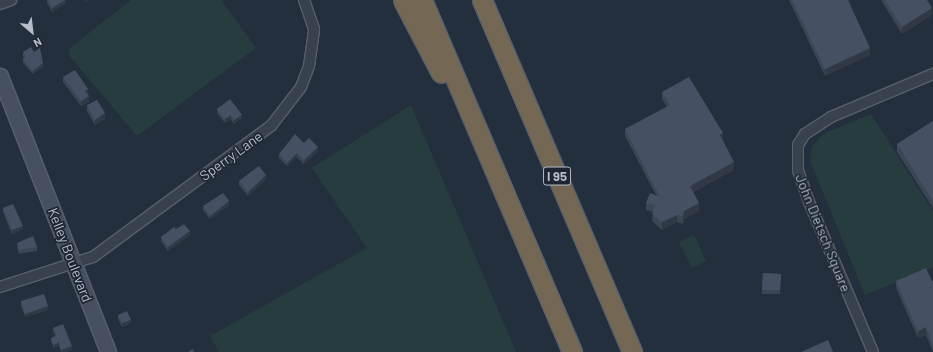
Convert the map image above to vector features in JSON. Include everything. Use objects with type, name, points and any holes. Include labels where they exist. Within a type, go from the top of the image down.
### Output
[{"type":"highway","points":[[403,0],[439,70],[477,129]]},
{"type":"highway","points":[[422,0],[572,352]]},
{"type":"highway","name":"I 95","points":[[482,0],[632,352]]},
{"type":"highway","points":[[497,0],[508,61]]},
{"type":"main road","name":"Kelley Boulevard","points":[[0,76],[108,352]]},
{"type":"street","points":[[0,4],[11,0]]},
{"type":"street","name":"Sperry Lane","points":[[0,288],[74,266],[104,250],[271,126],[287,109],[302,87],[314,47],[312,14],[304,0]]},
{"type":"street","name":"John Dietsch Square","points":[[873,352],[809,202],[795,158],[798,145],[805,134],[831,117],[933,74]]},
{"type":"green space","points":[[131,0],[221,0],[256,48],[137,136],[68,54],[70,48]]},
{"type":"green space","points":[[411,105],[516,352],[219,352],[210,336],[367,248],[312,168]]},
{"type":"green space","points":[[871,114],[933,211],[933,267],[865,295],[810,161],[812,147],[823,134]]},
{"type":"green space","points":[[694,235],[706,261],[692,268],[679,242]]},
{"type":"building","points":[[48,0],[65,0],[52,8]]},
{"type":"building","points":[[792,0],[848,0],[870,48],[825,69]]},
{"type":"building","points":[[885,0],[927,0],[932,8],[902,27]]},
{"type":"building","points":[[31,47],[34,52],[40,48],[43,63],[33,71],[23,59],[26,57],[23,52]]},
{"type":"building","points":[[75,70],[88,89],[85,91],[89,96],[81,101],[63,77]]},
{"type":"building","points":[[689,77],[723,133],[720,135],[734,162],[690,186],[699,203],[684,211],[683,216],[677,215],[662,222],[652,214],[655,205],[646,203],[650,193],[660,197],[625,129],[670,105],[662,92]]},
{"type":"building","points":[[230,99],[242,115],[234,120],[231,115],[225,119],[217,109]]},
{"type":"building","points":[[97,100],[105,113],[95,120],[87,105]]},
{"type":"building","points":[[933,121],[933,201],[897,144]]},
{"type":"building","points":[[295,134],[304,143],[309,138],[318,147],[304,160],[297,153],[287,163],[279,154]]},
{"type":"building","points":[[259,166],[266,175],[248,192],[239,181]]},
{"type":"building","points":[[223,193],[229,201],[210,216],[203,206]]},
{"type":"building","points":[[13,204],[23,226],[12,230],[3,208]]},
{"type":"building","points":[[184,224],[190,231],[168,247],[161,237],[174,227],[176,229]]},
{"type":"building","points":[[33,236],[37,247],[19,250],[17,243]]},
{"type":"building","points":[[926,268],[933,281],[933,345],[926,327],[918,331],[896,281]]},
{"type":"building","points":[[763,273],[781,274],[780,290],[762,290]]},
{"type":"building","points":[[44,294],[48,306],[25,314],[21,301]]},
{"type":"building","points":[[127,311],[131,320],[122,323],[118,315]]},
{"type":"building","points":[[63,324],[72,346],[61,350],[59,342],[54,345],[51,338],[57,336],[53,328]]},
{"type":"building","points":[[828,340],[833,352],[801,352]]}]
